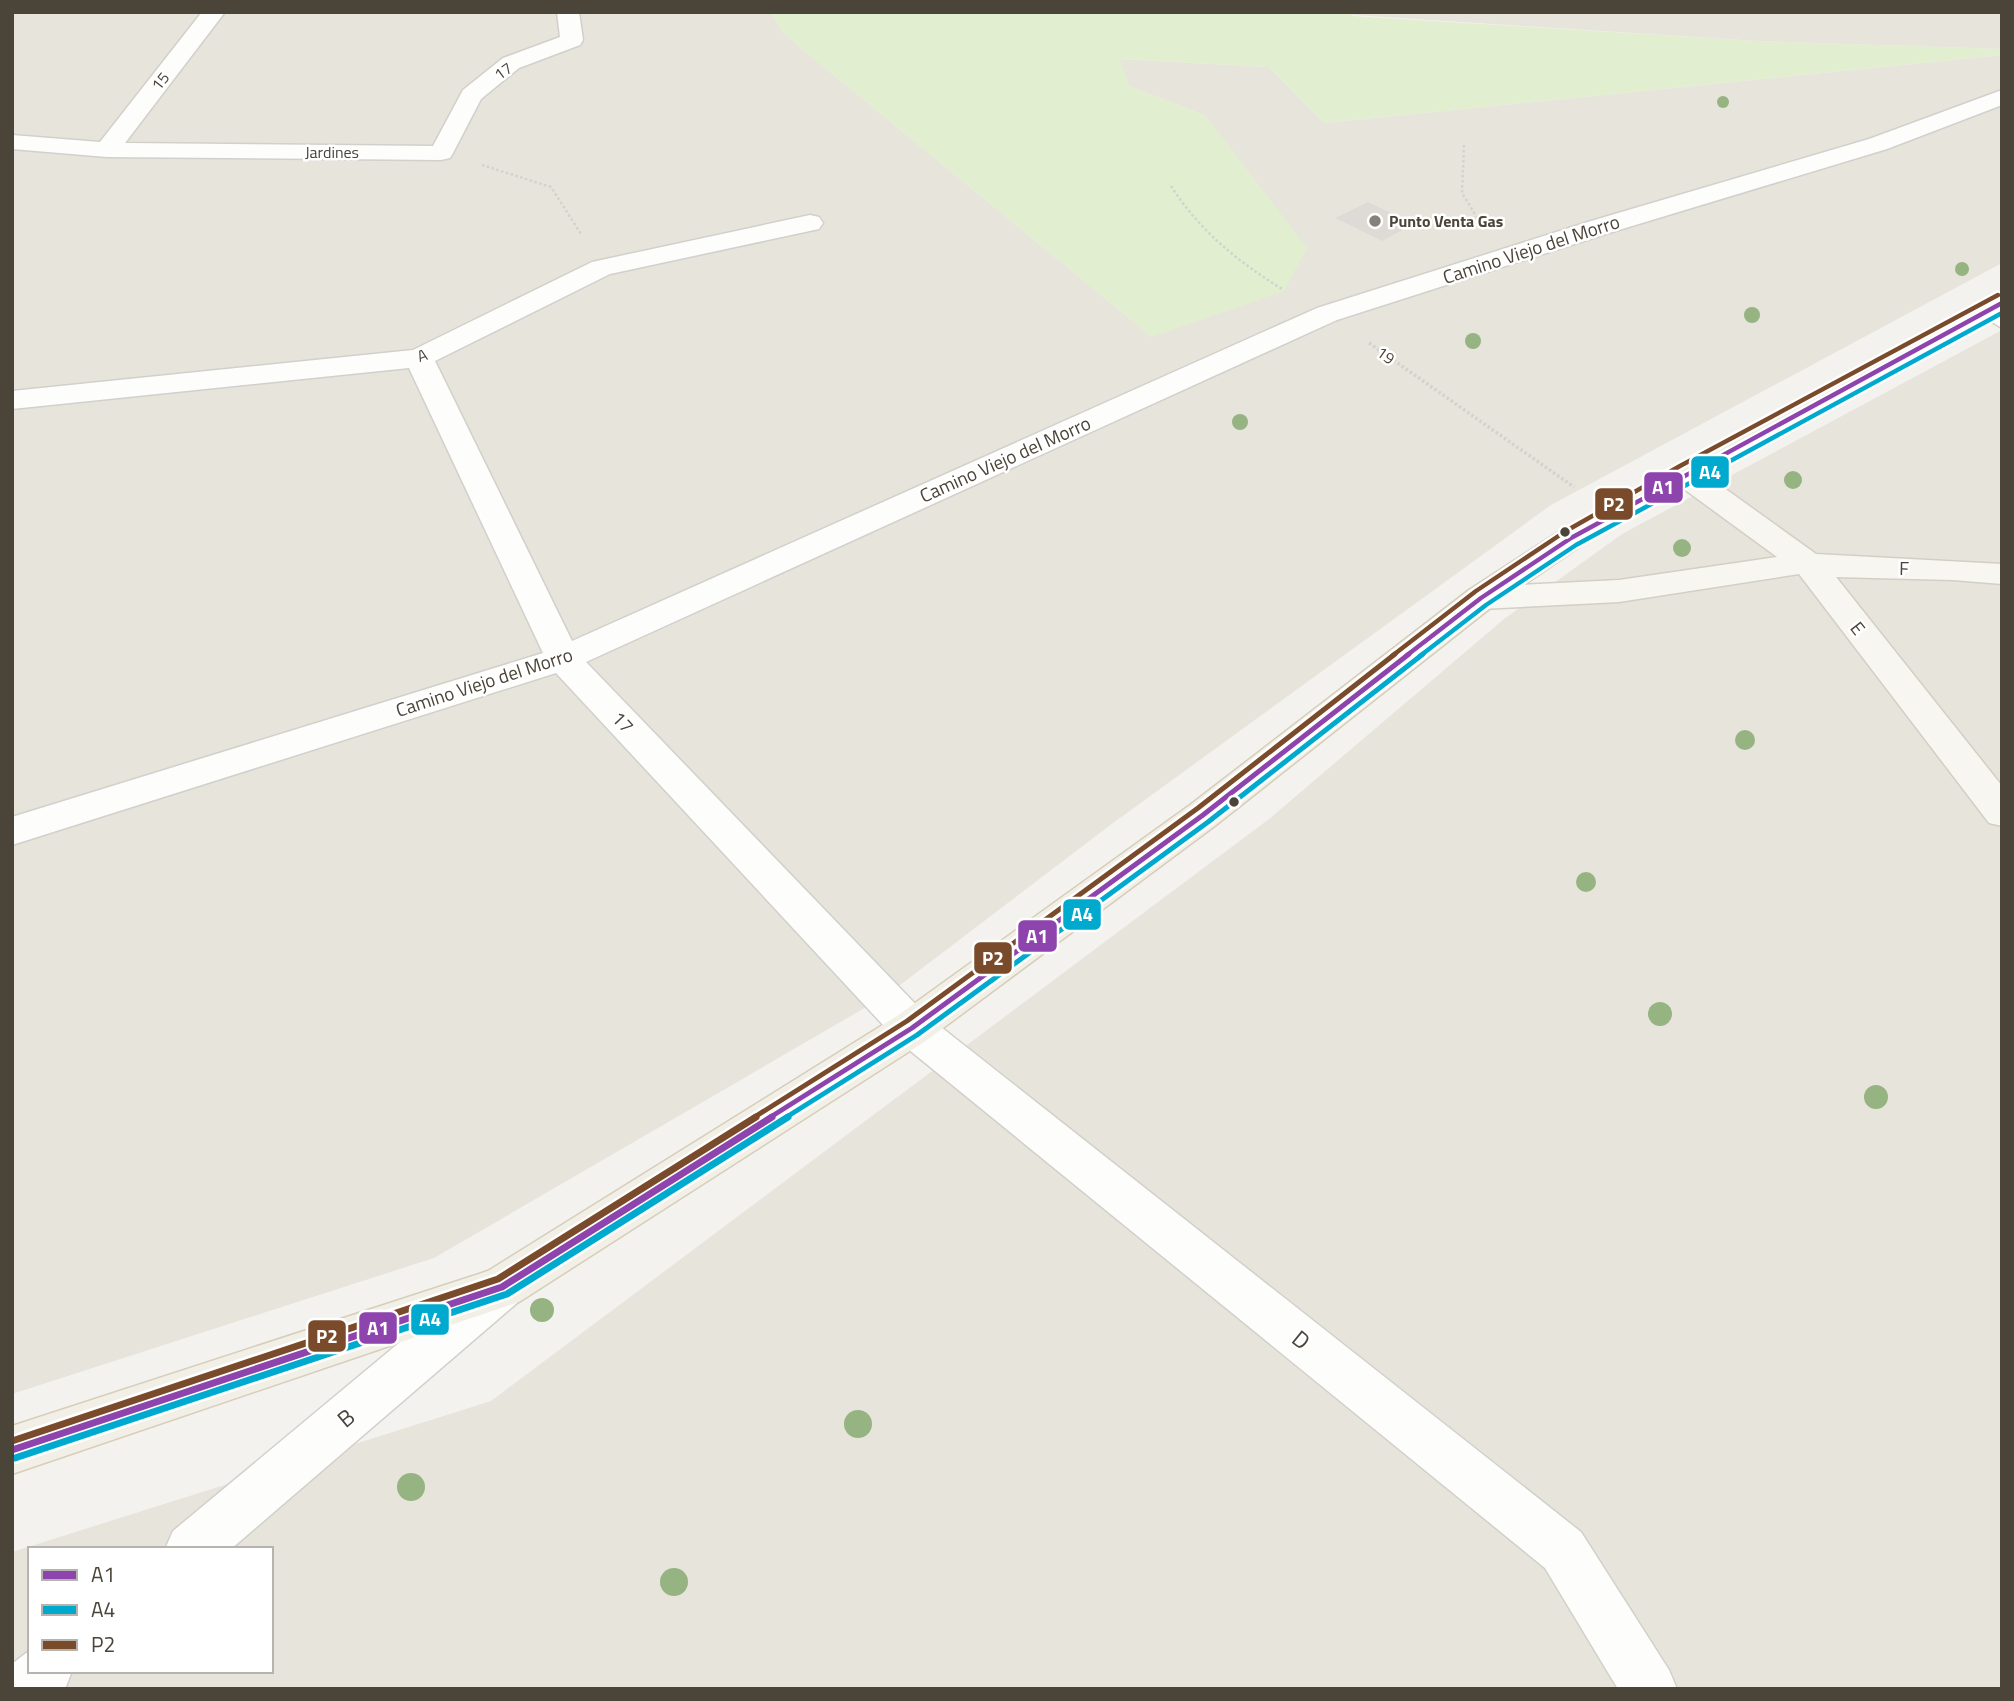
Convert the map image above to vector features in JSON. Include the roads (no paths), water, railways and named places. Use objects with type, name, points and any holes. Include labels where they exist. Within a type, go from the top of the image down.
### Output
[{"type":"main road","points":[[12,1450],[502,1287],[912,1028],[1203,815],[1481,598],[1613,513],[1996,312]]},
{"type":"street","name":"15","points":[[107,150],[214,12]]},
{"type":"street","name":"17","points":[[441,153],[471,95],[511,63],[572,40],[568,12]]},
{"type":"street","name":"Camino Viejo del Morro","points":[[12,831],[563,659],[1327,314],[1878,144],[2002,97]]},
{"type":"street","name":"Jardines","points":[[12,142],[107,150],[441,153]]},
{"type":"street","name":"A","points":[[12,401],[419,358],[602,268],[810,223]]},
{"type":"street","name":"17","points":[[419,358],[563,659],[912,1028]]},
{"type":"street","name":"E","points":[[1684,474],[1807,563],[2002,813]]},
{"type":"street","name":"F","points":[[1807,563],[1834,568],[1908,568],[2002,574]]},
{"type":"street","points":[[1481,598],[1619,591],[1807,563]]},
{"type":"street","name":"D","points":[[912,1028],[1563,1550],[1650,1689]]},
{"type":"street","name":"B","points":[[193,1547],[502,1287]]},
{"type":"street","points":[[25,1689],[44,1673]]},
{"type":"place","name":"Punto Venta Gas","points":[[1375,221]]}]
